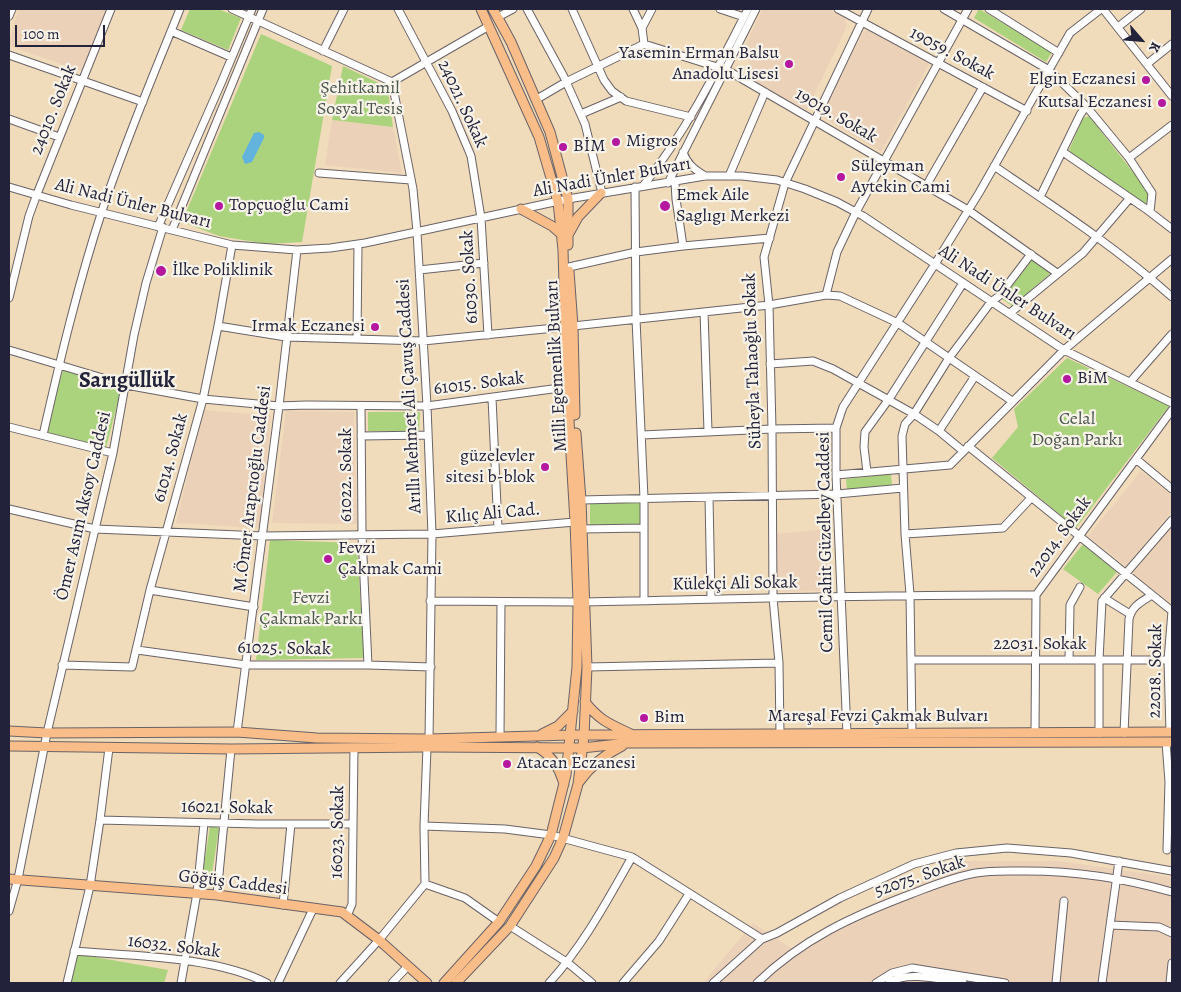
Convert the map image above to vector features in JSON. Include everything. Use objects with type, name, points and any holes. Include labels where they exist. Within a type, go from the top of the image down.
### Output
[{"type":"main road","name":"Milli Egemenlik Bulvarı","points":[[456,983],[510,926],[554,858],[563,838],[578,784],[584,736],[587,667],[575,522],[567,387],[569,267],[564,234],[558,202],[539,137],[490,26],[480,9]]},
{"type":"main road","name":"Milli Egemenlik Bulvarı","points":[[444,983],[500,922],[529,878],[551,835],[564,785],[571,735],[581,602],[581,500],[564,234],[568,199],[550,132],[537,99],[511,42],[493,9]]},
{"type":"main road","points":[[521,210],[538,217],[564,234],[601,193]]},
{"type":"main road","points":[[585,702],[605,722],[634,735]]},
{"type":"main road","points":[[538,736],[558,726],[573,711]]},
{"type":"main road","points":[[9,732],[238,732],[317,738],[582,748],[628,743],[1170,737]]},
{"type":"main road","name":"Mareşal Fevzi Çakmak Bulvarı","points":[[428,743],[500,737],[571,735],[1124,732],[1170,737]]},
{"type":"main road","points":[[9,746],[231,749],[354,748],[428,743]]},
{"type":"main road","points":[[578,784],[585,774],[605,755],[628,743]]},
{"type":"main road","points":[[537,747],[549,754],[562,775],[564,785]]},
{"type":"main road","name":"Göğüş Caddesi","points":[[13,879],[217,895],[342,912],[379,940],[427,983]]},
{"type":"street","points":[[9,16],[12,9]]},
{"type":"street","name":"24010. Sokak","points":[[9,298],[29,216],[111,9]]},
{"type":"street","points":[[43,435],[58,365],[102,212],[121,157],[180,9]]},
{"type":"street","points":[[232,9],[392,82],[490,26]]},
{"type":"street","name":"Ömer Asım Aksoy Caddesi","points":[[9,911],[13,879],[113,453],[134,335],[160,227],[252,9]]},
{"type":"street","points":[[172,230],[263,9]]},
{"type":"street","points":[[323,51],[344,9]]},
{"type":"street","name":"24021. Sokak","points":[[398,9],[452,111],[471,156],[481,218]]},
{"type":"street","points":[[498,17],[513,9]]},
{"type":"street","points":[[527,9],[581,114],[601,193]]},
{"type":"street","points":[[572,9],[604,80],[612,90],[626,100],[691,117]]},
{"type":"street","points":[[633,9],[642,28],[644,44]]},
{"type":"street","points":[[642,28],[652,9]]},
{"type":"street","points":[[720,9],[744,17]]},
{"type":"street","points":[[644,601],[644,498],[636,319],[636,252],[639,186],[663,161],[691,117],[748,9]]},
{"type":"street","points":[[683,246],[672,182],[683,152],[756,9]]},
{"type":"street","name":"19059. Sokak","points":[[838,9],[1027,110]]},
{"type":"street","name":"Süheyla Tahaoğlu Sokak","points":[[780,734],[779,663],[773,598],[769,305],[764,258],[785,183],[868,9]]},
{"type":"street","points":[[944,9],[1049,70],[1086,106],[1129,158],[1152,192],[1150,212]]},
{"type":"street","points":[[826,295],[837,252],[856,212],[968,9]]},
{"type":"street","points":[[989,9],[1059,53]]},
{"type":"street","points":[[1102,9],[1172,96]]},
{"type":"street","name":"Cemil Cahit Güzelbey Caddesi","points":[[847,734],[836,475],[836,428],[843,407],[968,210],[1070,33],[1102,9]]},
{"type":"street","points":[[1118,27],[1141,9]]},
{"type":"street","points":[[171,32],[231,57]]},
{"type":"street","points":[[537,99],[566,82],[644,44],[717,67]]},
{"type":"street","points":[[1147,64],[1172,44]]},
{"type":"street","points":[[9,54],[143,102]]},
{"type":"street","name":"19019. Sokak","points":[[725,69],[968,210],[1057,273]]},
{"type":"street","name":"Arıllı Mehmet Ali Çavuş Caddesi","points":[[392,82],[411,180],[417,232],[427,406],[432,534],[431,667],[424,826],[425,884]]},
{"type":"street","points":[[926,186],[983,87]]},
{"type":"street","points":[[729,176],[765,92]]},
{"type":"street","points":[[581,114],[621,97]]},
{"type":"street","points":[[1040,197],[1086,106]]},
{"type":"street","points":[[9,118],[59,137]]},
{"type":"street","points":[[1129,158],[1172,125]]},
{"type":"street","points":[[683,152],[690,166],[705,176]]},
{"type":"street","points":[[1063,152],[1172,229]]},
{"type":"street","points":[[994,166],[1097,236],[1150,277],[1172,297]]},
{"type":"street","points":[[319,173],[411,180]]},
{"type":"street","name":"Ali Nadi Ünler Bulvarı","points":[[9,187],[232,245],[297,250],[358,244],[568,199],[705,176],[742,176],[785,183],[837,202],[856,212],[1064,350],[1172,403]]},
{"type":"street","points":[[1010,313],[1083,252],[1130,198]]},
{"type":"street","name":"61030. Sokak","points":[[481,218],[488,334]]},
{"type":"street","points":[[569,267],[636,252],[770,238]]},
{"type":"street","points":[[357,339],[358,244]]},
{"type":"street","name":"61014. Sokak","points":[[137,650],[150,590],[168,531],[203,398],[232,245]]},
{"type":"street","name":"M.Ömer Arapcıoğlu Caddesi","points":[[238,732],[297,250]]},
{"type":"street","points":[[912,733],[910,594],[904,534],[902,469],[904,424],[914,414],[949,358],[991,302],[999,296],[1031,254]]},
{"type":"street","points":[[836,475],[950,465],[1064,350],[1172,259]]},
{"type":"street","points":[[419,270],[484,263]]},
{"type":"street","points":[[867,472],[864,447],[865,432],[889,400],[964,283]]},
{"type":"street","points":[[218,326],[286,337],[423,341],[769,305],[826,295],[840,296],[898,323],[1012,401]]},
{"type":"street","points":[[704,312],[708,432]]},
{"type":"street","points":[[1130,382],[1172,334]]},
{"type":"street","name":"61015. Sokak","points":[[9,350],[126,385],[203,398],[279,406],[427,406],[567,387]]},
{"type":"street","points":[[770,364],[813,360],[914,414],[966,448],[1172,611]]},
{"type":"street","points":[[939,431],[975,376]]},
{"type":"street","points":[[492,398],[498,528]]},
{"type":"street","name":"61022. Sokak","points":[[361,406],[362,535],[368,664]]},
{"type":"street","name":"22014. Sokak","points":[[1035,733],[1036,595],[1172,410]]},
{"type":"street","points":[[9,427],[113,453]]},
{"type":"street","points":[[642,435],[772,428],[836,428]]},
{"type":"street","points":[[362,436],[428,435]]},
{"type":"street","points":[[1136,458],[1172,489]]},
{"type":"street","points":[[581,500],[837,494],[903,488]]},
{"type":"street","points":[[709,497],[711,600]]},
{"type":"street","points":[[904,534],[1002,528],[1031,498]]},
{"type":"street","name":"Kılıç Ali Cad.","points":[[9,512],[95,529],[263,536],[432,534],[575,522]]},
{"type":"street","points":[[1099,733],[1099,660],[1102,601],[1172,520]]},
{"type":"street","points":[[582,529],[644,528]]},
{"type":"street","points":[[1069,659],[1070,605],[1080,587]]},
{"type":"street","points":[[150,590],[254,607]]},
{"type":"street","name":"Külekçi Ali Sokak","points":[[430,602],[711,600],[910,594],[1036,595]]},
{"type":"street","points":[[1124,732],[1126,660],[1130,614],[1136,605],[1152,595]]},
{"type":"street","points":[[1104,598],[1130,614]]},
{"type":"street","points":[[500,737],[501,602]]},
{"type":"street","name":"22018. Sokak","points":[[1168,850],[1170,737],[1168,660],[1172,611]]},
{"type":"street","points":[[62,665],[132,667],[137,650]]},
{"type":"street","name":"61025. Sokak","points":[[137,650],[246,665],[368,664],[431,667]]},
{"type":"street","name":"22031. Sokak","points":[[912,660],[1168,660]]},
{"type":"street","points":[[587,667],[779,663]]},
{"type":"street","points":[[66,983],[90,886],[108,748]]},
{"type":"street","name":"16023. Sokak","points":[[347,916],[352,904],[354,748]]},
{"type":"street","points":[[217,895],[231,749]]},
{"type":"street","name":"16021. Sokak","points":[[100,820],[353,824]]},
{"type":"street","points":[[181,983],[197,894],[204,823]]},
{"type":"street","points":[[283,904],[291,824]]},
{"type":"street","points":[[424,826],[506,829],[551,835],[632,857],[762,939]]},
{"type":"street","points":[[713,983],[762,939],[777,933],[840,898],[914,864],[956,853],[1007,848],[1071,853],[1172,871]]},
{"type":"street","points":[[549,983],[568,963],[632,857]]},
{"type":"street","points":[[1102,983],[1115,878],[1119,861]]},
{"type":"street","name":"52075. Sokak","points":[[757,983],[780,962],[829,930],[863,912],[944,881],[977,873],[1008,871],[1076,872],[1115,878],[1172,892]]},
{"type":"street","points":[[340,983],[379,940],[425,884],[465,898],[500,922]]},
{"type":"street","points":[[623,983],[659,941],[689,894]]},
{"type":"street","points":[[1056,983],[1064,901]]},
{"type":"street","points":[[278,983],[313,909]]},
{"type":"street","points":[[1110,925],[1159,927],[1172,933]]},
{"type":"street","points":[[510,926],[568,963],[592,983]]},
{"type":"street","name":"16032. Sokak","points":[[74,951],[185,961],[228,968],[267,983]]},
{"type":"street","points":[[1170,983],[1172,963]]},
{"type":"street","points":[[392,983],[408,966]]},
{"type":"street","points":[[876,983],[892,973],[912,968],[1005,983]]},
{"type":"street","points":[[890,983],[894,979],[909,976],[963,983]]},
{"type":"shaded area","points":[[19,9],[107,9],[82,71],[9,46],[9,40]]},
{"type":"shaded area","name":"Yasemin Erman Balsu Anadolu Lisesi","points":[[763,9],[828,9],[845,18],[847,26],[807,110],[754,81],[745,46]]},
{"type":"shaded area","points":[[864,31],[869,31],[929,64],[881,152],[821,116]]},
{"type":"shaded area","points":[[332,120],[393,127],[402,173],[325,165]]},
{"type":"shaded area","points":[[204,410],[271,416],[260,528],[176,523]]},
{"type":"shaded area","points":[[286,411],[354,412],[357,524],[272,523]]},
{"type":"shaded area","points":[[1141,471],[1172,496],[1172,511],[1126,566],[1088,536]]},
{"type":"shaded area","points":[[1172,527],[1172,604],[1133,573]]},
{"type":"shaded area","points":[[828,529],[833,590],[777,592],[776,534]]},
{"type":"shaded area","points":[[1172,826],[1172,983],[703,983],[753,923],[798,953],[960,861],[1059,861],[1170,877]]},
{"type":"green space","points":[[190,9],[218,9],[241,18],[228,50],[181,30]]},
{"type":"green space","points":[[979,9],[1052,52],[1046,62],[974,18]]},
{"type":"green space","points":[[261,34],[332,66],[302,242],[267,244],[219,236],[182,222]]},
{"type":"green space","name":"Şehitkamil Sosyal Tesis","points":[[343,66],[385,86],[388,91],[393,127],[332,120]]},
{"type":"green space","points":[[1089,116],[1150,194],[1145,205],[1071,154],[1069,150],[1083,118]]},
{"type":"green space","points":[[1032,260],[1051,273],[1012,306],[1002,299]]},
{"type":"green space","name":"Celal Doğan Parkı","points":[[1067,358],[1169,406],[1076,528],[992,458],[1018,427],[1014,409]]},
{"type":"green space","points":[[63,370],[122,386],[106,448],[46,433]]},
{"type":"green space","points":[[368,412],[420,412],[419,431],[368,431]]},
{"type":"green space","points":[[891,474],[892,485],[847,490],[846,479]]},
{"type":"green space","points":[[590,503],[640,503],[640,525],[590,525]]},
{"type":"green space","name":"Fevzi Çakmak Parkı","points":[[270,540],[357,543],[364,658],[256,660]]},
{"type":"green space","points":[[1083,544],[1117,572],[1098,594],[1063,569]]},
{"type":"green space","points":[[210,826],[219,828],[210,886],[201,885]]},
{"type":"green space","points":[[78,954],[168,970],[164,983],[71,983]]},
{"type":"water","points":[[259,132],[264,135],[264,138],[252,162],[245,164],[242,157],[254,133]]},
{"type":"place","name":"Yasemin Erman Balsu Anadolu Lisesi","points":[[789,64]]},
{"type":"place","name":"Elgin Eczanesi","points":[[1146,80]]},
{"type":"place","name":"Kutsal Eczanesi","points":[[1162,103]]},
{"type":"place","name":"Migros","points":[[616,142]]},
{"type":"place","name":"BİM","points":[[563,147]]},
{"type":"place","name":"Süleyman Aytekin Cami","points":[[841,177]]},
{"type":"place","name":"Topçuoğlu Cami","points":[[219,206]]},
{"type":"place","name":"Emek Aile Saglıgı Merkezi","points":[[665,206]]},
{"type":"place","name":"İlke Poliklinik","points":[[161,271]]},
{"type":"place","name":"Irmak Eczanesi","points":[[375,327]]},
{"type":"place","name":"BiM","points":[[1067,379]]},
{"type":"place","name":"güzelevler sitesi b-blok","points":[[545,467]]},
{"type":"place","name":"Fevzi Çakmak Cami","points":[[328,559]]},
{"type":"place","name":"Bim","points":[[644,718]]},
{"type":"place","name":"Atacan Eczanesi","points":[[507,764]]},
{"type":"district","name":"Sarıgüllük","points":[[127,382]]}]
